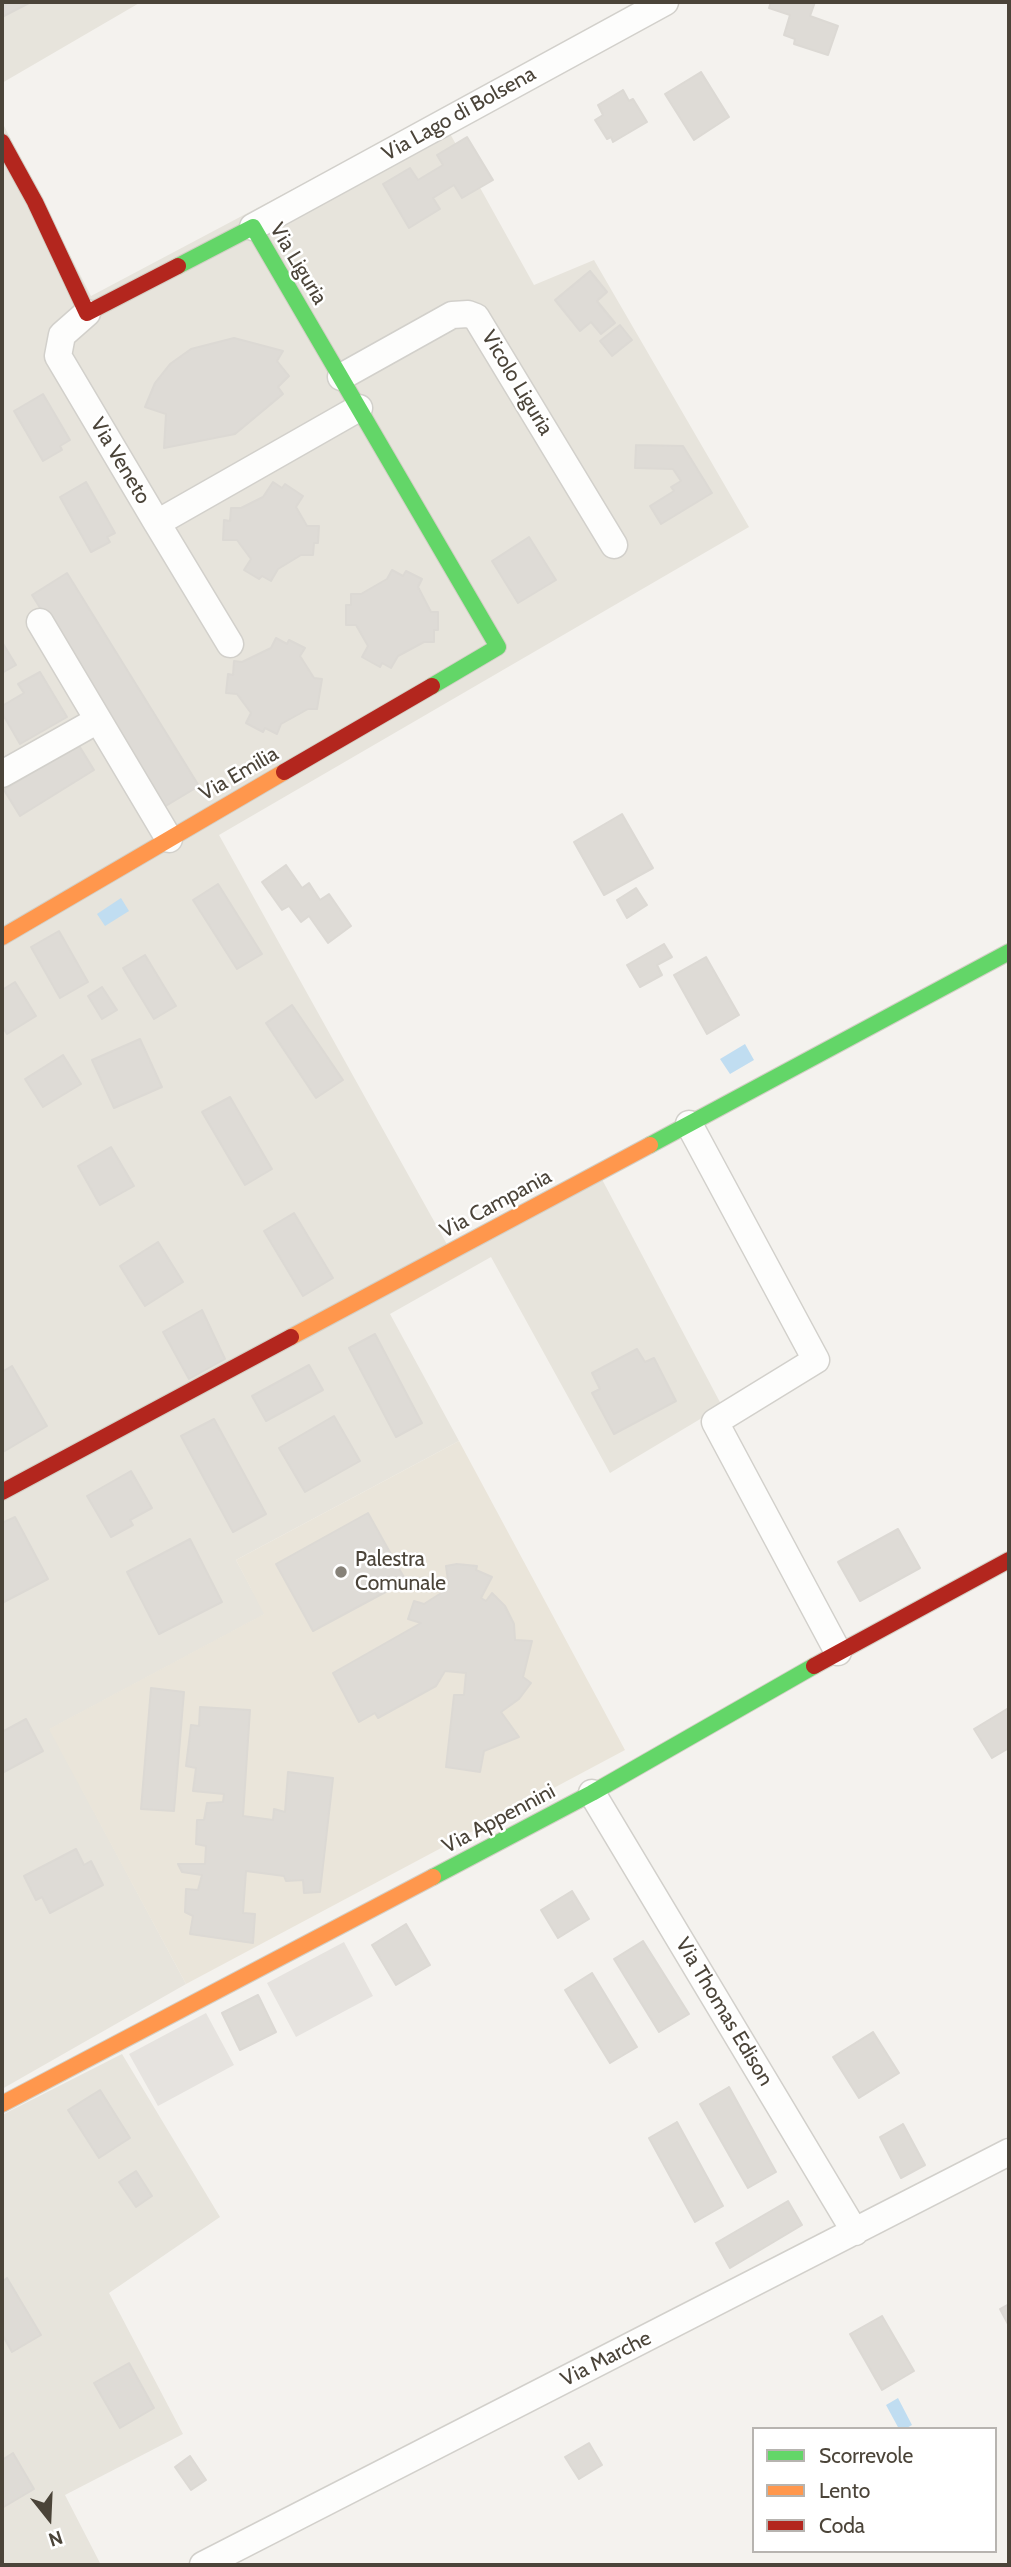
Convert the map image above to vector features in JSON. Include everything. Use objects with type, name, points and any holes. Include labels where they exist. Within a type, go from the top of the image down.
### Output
[{"type":"street","name":"Via Lago di Bolsena","points":[[254,227],[665,2]]},
{"type":"street","points":[[2,142],[35,202],[87,313]]},
{"type":"street","name":"Via Liguria","points":[[87,313],[254,227],[498,647]]},
{"type":"street","name":"Via Veneto","points":[[87,313],[62,335],[58,356],[157,523],[359,408]]},
{"type":"street","name":"Vicolo Liguria","points":[[341,377],[452,315],[468,314],[476,317],[614,545]]},
{"type":"street","points":[[157,523],[230,644]]},
{"type":"street","points":[[40,622],[169,839]]},
{"type":"street","name":"Via Emilia","points":[[2,937],[498,647]]},
{"type":"street","points":[[2,774],[98,720]]},
{"type":"street","name":"Via Campania","points":[[2,1492],[1009,952]]},
{"type":"street","points":[[689,1124],[816,1360],[715,1422],[838,1652]]},
{"type":"street","name":"Via Appennini","points":[[2,2104],[592,1793],[838,1652],[1009,1560]]},
{"type":"street","name":"Via Thomas Edison","points":[[592,1793],[855,2232]]},
{"type":"street","name":"Via Marche","points":[[203,2565],[1009,2152]]},
{"type":"shaded area","points":[[2,2],[141,2],[2,83]]},
{"type":"shaded area","points":[[438,112],[534,285],[594,260],[749,527],[219,835],[449,1248],[596,1168],[722,1406],[610,1473],[491,1257],[390,1314],[459,1441],[236,1560],[265,1614],[50,1729],[186,1984],[2,2089],[2,122],[91,296]]},
{"type":"shaded area","points":[[459,1441],[625,1750],[186,1984],[49,1729],[264,1614],[236,1560]]},
{"type":"shaded area","points":[[344,1942],[373,1996],[296,2037],[267,1983]]},
{"type":"shaded area","points":[[206,2013],[234,2065],[158,2106],[129,2054]]},
{"type":"shaded area","points":[[122,2054],[220,2217],[109,2293],[183,2434],[65,2495],[101,2565],[2,2565],[2,2115]]},
{"type":"water","points":[[121,898],[129,911],[105,926],[97,914]]},
{"type":"water","points":[[745,1044],[754,1060],[730,1074],[720,1059]]},
{"type":"water","points":[[898,2398],[912,2425],[898,2427],[886,2405]]},
{"type":"building","points":[[2,2],[31,2],[2,17]]},
{"type":"building","points":[[771,2],[815,2],[810,16],[838,26],[828,55],[794,44],[795,39],[784,35],[790,15],[769,8]]},
{"type":"building","points":[[701,72],[729,117],[694,140],[665,94]]},
{"type":"building","points":[[623,90],[629,101],[633,99],[647,122],[613,142],[611,137],[607,139],[595,120],[603,115],[598,105]]},
{"type":"building","points":[[467,137],[493,180],[462,198],[454,185],[433,198],[440,209],[409,228],[383,184],[410,168],[418,180],[443,165],[437,155]]},
{"type":"building","points":[[590,271],[607,292],[597,301],[615,323],[601,334],[591,322],[580,331],[555,300]]},
{"type":"building","points":[[620,325],[632,340],[612,356],[600,341]]},
{"type":"building","points":[[234,338],[283,351],[277,361],[289,376],[278,387],[283,394],[235,434],[164,448],[166,414],[145,407],[155,383],[170,364],[191,349]]},
{"type":"building","points":[[43,394],[70,440],[60,446],[62,450],[43,461],[14,411]]},
{"type":"building","points":[[636,445],[683,446],[712,493],[661,524],[650,506],[674,491],[671,487],[681,481],[673,469],[635,468]]},
{"type":"building","points":[[86,482],[115,533],[107,537],[110,542],[91,552],[60,497]]},
{"type":"building","points":[[273,482],[282,488],[285,484],[303,496],[296,507],[307,526],[319,526],[318,543],[314,543],[313,555],[301,555],[278,569],[271,581],[262,576],[259,579],[244,570],[251,559],[237,540],[223,540],[224,520],[230,521],[231,508],[241,508],[263,497]]},
{"type":"building","points":[[529,537],[556,580],[518,603],[492,561]]},
{"type":"building","points":[[392,570],[403,576],[406,571],[422,579],[418,587],[431,612],[438,612],[438,630],[434,630],[434,642],[424,642],[398,656],[391,668],[382,663],[380,667],[362,657],[368,646],[356,625],[346,625],[346,605],[351,605],[351,594],[361,594],[387,579]]},
{"type":"building","points":[[67,573],[199,786],[164,807],[32,595]]},
{"type":"building","points":[[276,638],[287,644],[289,640],[305,648],[300,656],[314,678],[322,679],[317,709],[308,709],[281,724],[277,734],[265,728],[263,732],[246,723],[251,713],[237,694],[226,693],[228,674],[233,675],[234,661],[242,662],[271,648]]},
{"type":"building","points":[[2,642],[16,665],[2,673]]},
{"type":"building","points":[[40,672],[67,717],[20,744],[2,713],[2,706],[24,693],[18,684]]},
{"type":"building","points":[[78,744],[94,770],[20,816],[4,790]]},
{"type":"building","points":[[622,814],[653,868],[604,895],[574,842]]},
{"type":"building","points":[[286,865],[302,888],[309,883],[320,900],[329,894],[351,926],[328,943],[309,916],[301,922],[289,906],[282,910],[262,882]]},
{"type":"building","points":[[218,884],[262,954],[237,969],[193,900]]},
{"type":"building","points":[[636,888],[647,905],[627,918],[617,900]]},
{"type":"building","points":[[59,931],[88,982],[60,998],[31,947]]},
{"type":"building","points":[[664,944],[672,957],[657,965],[662,975],[640,987],[627,965]]},
{"type":"building","points":[[145,955],[176,1006],[154,1019],[123,968]]},
{"type":"building","points":[[706,957],[739,1015],[707,1034],[674,975]]},
{"type":"building","points":[[15,982],[36,1016],[7,1034],[2,1026],[2,990]]},
{"type":"building","points":[[102,987],[117,1010],[102,1019],[88,996]]},
{"type":"building","points":[[292,1005],[343,1080],[316,1098],[266,1023]]},
{"type":"building","points":[[140,1039],[162,1087],[114,1108],[92,1060]]},
{"type":"building","points":[[63,1055],[81,1084],[43,1107],[25,1079]]},
{"type":"building","points":[[230,1097],[272,1169],[245,1185],[202,1112]]},
{"type":"building","points":[[111,1147],[134,1186],[100,1205],[78,1166]]},
{"type":"building","points":[[294,1213],[333,1278],[303,1296],[264,1231]]},
{"type":"building","points":[[158,1242],[183,1282],[145,1306],[120,1266]]},
{"type":"building","points":[[202,1310],[225,1359],[189,1379],[163,1332]]},
{"type":"building","points":[[375,1334],[422,1423],[396,1437],[349,1348]]},
{"type":"building","points":[[637,1349],[645,1362],[654,1358],[676,1401],[614,1434],[592,1393],[600,1389],[592,1373]]},
{"type":"building","points":[[309,1365],[323,1390],[266,1421],[252,1396]]},
{"type":"building","points":[[12,1366],[47,1426],[3,1452],[2,1372]]},
{"type":"building","points":[[334,1416],[360,1461],[305,1492],[279,1448]]},
{"type":"building","points":[[214,1419],[266,1514],[233,1532],[181,1436]]},
{"type":"building","points":[[131,1471],[152,1508],[130,1520],[133,1525],[111,1537],[87,1496]]},
{"type":"building","name":"Palestra Comunale","points":[[368,1513],[406,1581],[313,1631],[276,1564]]},
{"type":"building","points":[[15,1517],[48,1579],[2,1603],[2,1523]]},
{"type":"building","points":[[898,1529],[920,1568],[860,1601],[838,1562]]},
{"type":"building","points":[[190,1539],[222,1602],[159,1634],[127,1572]]},
{"type":"building","points":[[446,1566],[477,1566],[476,1570],[492,1577],[481,1598],[486,1601],[492,1593],[505,1606],[514,1624],[515,1640],[532,1641],[523,1677],[531,1683],[519,1699],[501,1712],[519,1737],[484,1751],[480,1772],[446,1767],[454,1695],[464,1695],[466,1673],[445,1671],[436,1686],[378,1718],[375,1713],[359,1722],[333,1673],[421,1623],[408,1619],[414,1601],[424,1604],[449,1588]]},
{"type":"building","points":[[151,1688],[184,1692],[174,1811],[141,1809]]},
{"type":"building","points":[[200,1707],[250,1710],[243,1816],[273,1820],[274,1809],[285,1812],[288,1772],[333,1778],[320,1892],[304,1893],[303,1880],[286,1881],[284,1876],[246,1871],[243,1913],[255,1914],[253,1943],[190,1934],[193,1916],[185,1912],[186,1889],[198,1890],[202,1875],[182,1872],[178,1864],[205,1864],[206,1846],[196,1844],[197,1820],[204,1820],[207,1803],[223,1802],[224,1794],[193,1791],[196,1768],[186,1766],[191,1725],[199,1726]]},
{"type":"building","points":[[1007,1709],[1009,1748],[992,1758],[974,1729]]},
{"type":"building","points":[[26,1719],[43,1751],[2,1773],[2,1732]]},
{"type":"building","points":[[76,1849],[84,1865],[91,1861],[103,1885],[50,1913],[42,1897],[36,1900],[24,1876]]},
{"type":"building","points":[[572,1891],[589,1919],[558,1938],[541,1910]]},
{"type":"building","points":[[406,1924],[430,1965],[396,1985],[372,1945]]},
{"type":"building","points":[[643,1941],[689,2014],[659,2032],[614,1959]]},
{"type":"building","points":[[592,1973],[637,2047],[610,2063],[565,1990]]},
{"type":"building","points":[[258,1995],[276,2032],[240,2050],[222,2013]]},
{"type":"building","points":[[873,2032],[899,2073],[859,2098],[833,2057]]},
{"type":"building","points":[[729,2087],[776,2172],[748,2188],[700,2104]]},
{"type":"building","points":[[100,2090],[130,2138],[99,2158],[68,2110]]},
{"type":"building","points":[[677,2122],[723,2206],[695,2222],[649,2138]]},
{"type":"building","points":[[903,2124],[925,2165],[901,2178],[880,2137]]},
{"type":"building","points":[[136,2171],[152,2196],[136,2207],[119,2182]]},
{"type":"building","points":[[788,2201],[802,2225],[730,2268],[716,2243]]},
{"type":"building","points":[[7,2278],[41,2335],[12,2352],[2,2334],[2,2282]]},
{"type":"building","points":[[1009,2304],[1009,2326],[1000,2309]]},
{"type":"building","points":[[882,2316],[914,2371],[882,2390],[850,2334]]},
{"type":"building","points":[[129,2363],[154,2408],[120,2428],[94,2383]]},
{"type":"building","points":[[589,2443],[602,2465],[579,2479],[565,2457]]},
{"type":"building","points":[[13,2453],[34,2489],[2,2508],[2,2460]]},
{"type":"building","points":[[190,2456],[206,2480],[191,2490],[175,2467]]},
{"type":"traffic: fast","points":[[178,266],[253,227],[498,647],[432,686]]},
{"type":"traffic: fast","points":[[650,1145],[1009,952]]},
{"type":"traffic: fast","points":[[433,1877],[592,1793],[814,1666]]},
{"type":"traffic: slow","points":[[2,937],[284,772]]},
{"type":"traffic: slow","points":[[291,1337],[650,1145]]},
{"type":"traffic: slow","points":[[2,2104],[433,1877]]},
{"type":"traffic: jam","points":[[2,142],[35,202],[87,313],[178,266]]},
{"type":"traffic: jam","points":[[284,772],[432,686]]},
{"type":"traffic: jam","points":[[2,1492],[291,1337]]},
{"type":"traffic: jam","points":[[814,1666],[1009,1560]]},
{"type":"place","name":"Palestra Comunale","points":[[341,1572]]}]
